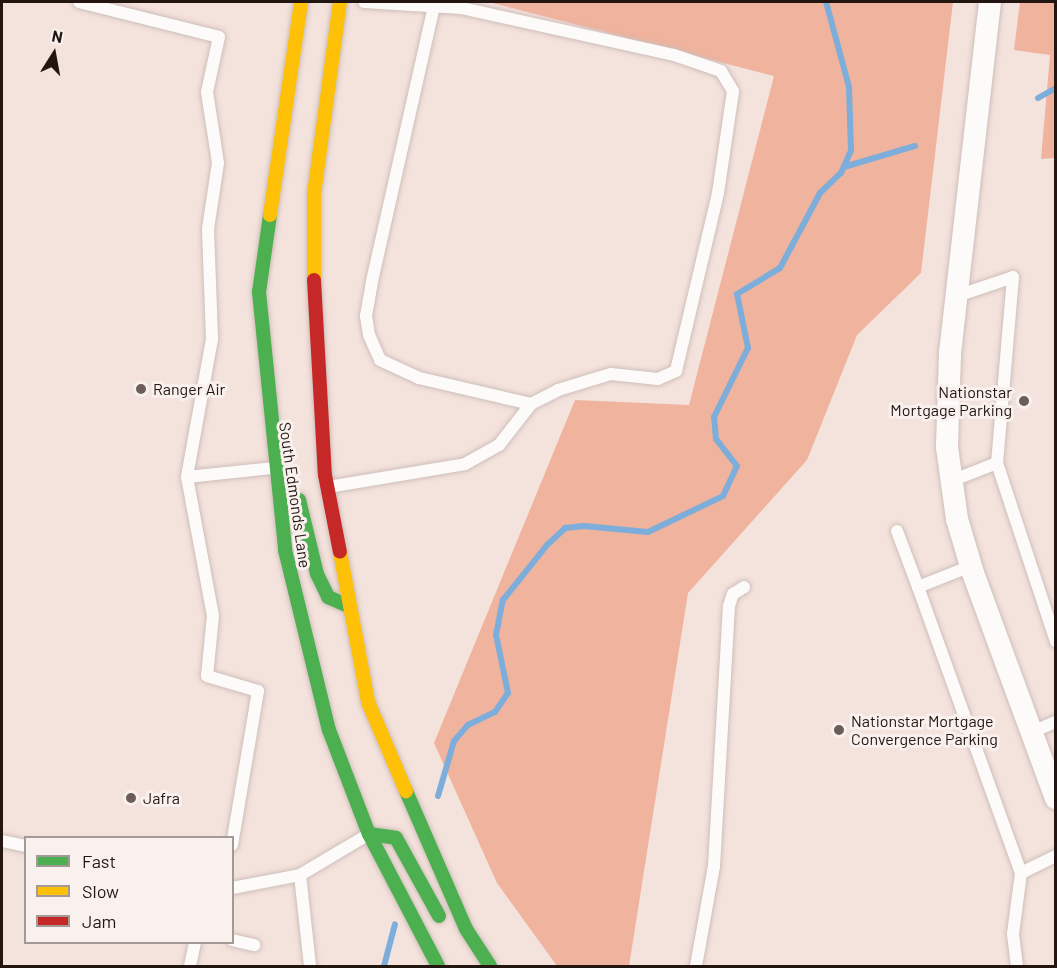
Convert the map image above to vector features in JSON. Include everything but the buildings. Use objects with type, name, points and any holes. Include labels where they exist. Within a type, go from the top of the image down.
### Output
[{"type":"main road","name":"South Edmonds Lane","points":[[301,2],[259,292],[275,468],[291,591],[329,730],[369,834],[438,966]]},
{"type":"main road","name":"South Edmonds Lane","points":[[340,2],[314,194],[314,341],[327,487],[346,605],[368,702],[466,929],[490,966]]},
{"type":"main road","points":[[275,468],[296,480],[317,574],[328,597],[346,605]]},
{"type":"main road","points":[[369,834],[396,838],[443,923],[466,929]]},
{"type":"street","points":[[990,2],[957,296],[947,410],[951,481],[971,566],[1056,798]]},
{"type":"lane","points":[[79,2],[219,37],[207,92],[218,163],[208,230],[212,339],[187,477],[213,616],[207,676],[258,691],[234,836]]},
{"type":"lane","points":[[327,487],[465,464],[499,445],[531,404],[611,374],[658,379],[676,371],[718,193],[733,91],[721,71],[674,55],[434,6],[364,2]]},
{"type":"lane","points":[[434,6],[372,282],[366,316],[369,335],[380,360],[419,378],[531,404]]},
{"type":"lane","points":[[957,296],[1013,277],[997,463],[1056,641]]},
{"type":"lane","points":[[951,481],[997,463]]},
{"type":"lane","points":[[187,477],[275,468]]},
{"type":"lane","points":[[897,531],[1021,873],[1013,934],[1017,966]]},
{"type":"lane","points":[[918,587],[971,566]]},
{"type":"lane","points":[[696,966],[715,855],[729,606],[733,594],[744,587]]},
{"type":"lane","points":[[1032,732],[1056,722]]},
{"type":"lane","points":[[234,888],[300,874],[369,834]]},
{"type":"lane","points":[[2,841],[24,846]]},
{"type":"lane","points":[[1021,873],[1056,856]]},
{"type":"lane","points":[[300,874],[310,966]]},
{"type":"lane","points":[[234,940],[254,945]]},
{"type":"lane","points":[[190,966],[195,944]]},
{"type":"shaded area","points":[[489,2],[953,2],[921,273],[857,335],[807,460],[688,593],[629,966],[557,966],[497,883],[434,743],[575,400],[689,405],[774,76]]},
{"type":"shaded area","points":[[1020,2],[1055,2],[1055,158],[1041,159],[1050,55],[1014,50]]},
{"type":"waterway","points":[[438,796],[454,741],[468,725],[495,712],[508,693],[496,635],[503,600],[547,545],[565,528],[584,526],[648,532],[723,496],[737,466],[716,439],[714,417],[748,348],[737,294],[780,268],[820,193],[841,173],[851,151],[849,87],[826,2]]},
{"type":"waterway","points":[[1038,98],[1056,88]]},
{"type":"waterway","points":[[844,167],[915,146]]},
{"type":"waterway","points":[[384,966],[395,924]]},
{"type":"traffic: fast","points":[[270,215],[259,292],[285,550],[329,730],[369,834],[438,966]]},
{"type":"traffic: fast","points":[[299,500],[317,574],[328,597],[346,605]]},
{"type":"traffic: fast","points":[[406,791],[466,929],[490,966]]},
{"type":"traffic: fast","points":[[369,834],[396,838],[439,916]]},
{"type":"traffic: slow","points":[[270,215],[301,2]]},
{"type":"traffic: slow","points":[[314,280],[314,194],[340,2]]},
{"type":"traffic: slow","points":[[340,552],[368,702],[406,791]]},
{"type":"traffic: jam","points":[[314,280],[325,475],[340,552]]},
{"type":"place","name":"Ranger Air","points":[[141,389]]},
{"type":"place","name":"Nationstar Mortgage Parking","points":[[1024,401]]},
{"type":"place","name":"Nationstar Mortgage Convergence Parking","points":[[839,730]]},
{"type":"place","name":"Jafra","points":[[131,798]]}]
